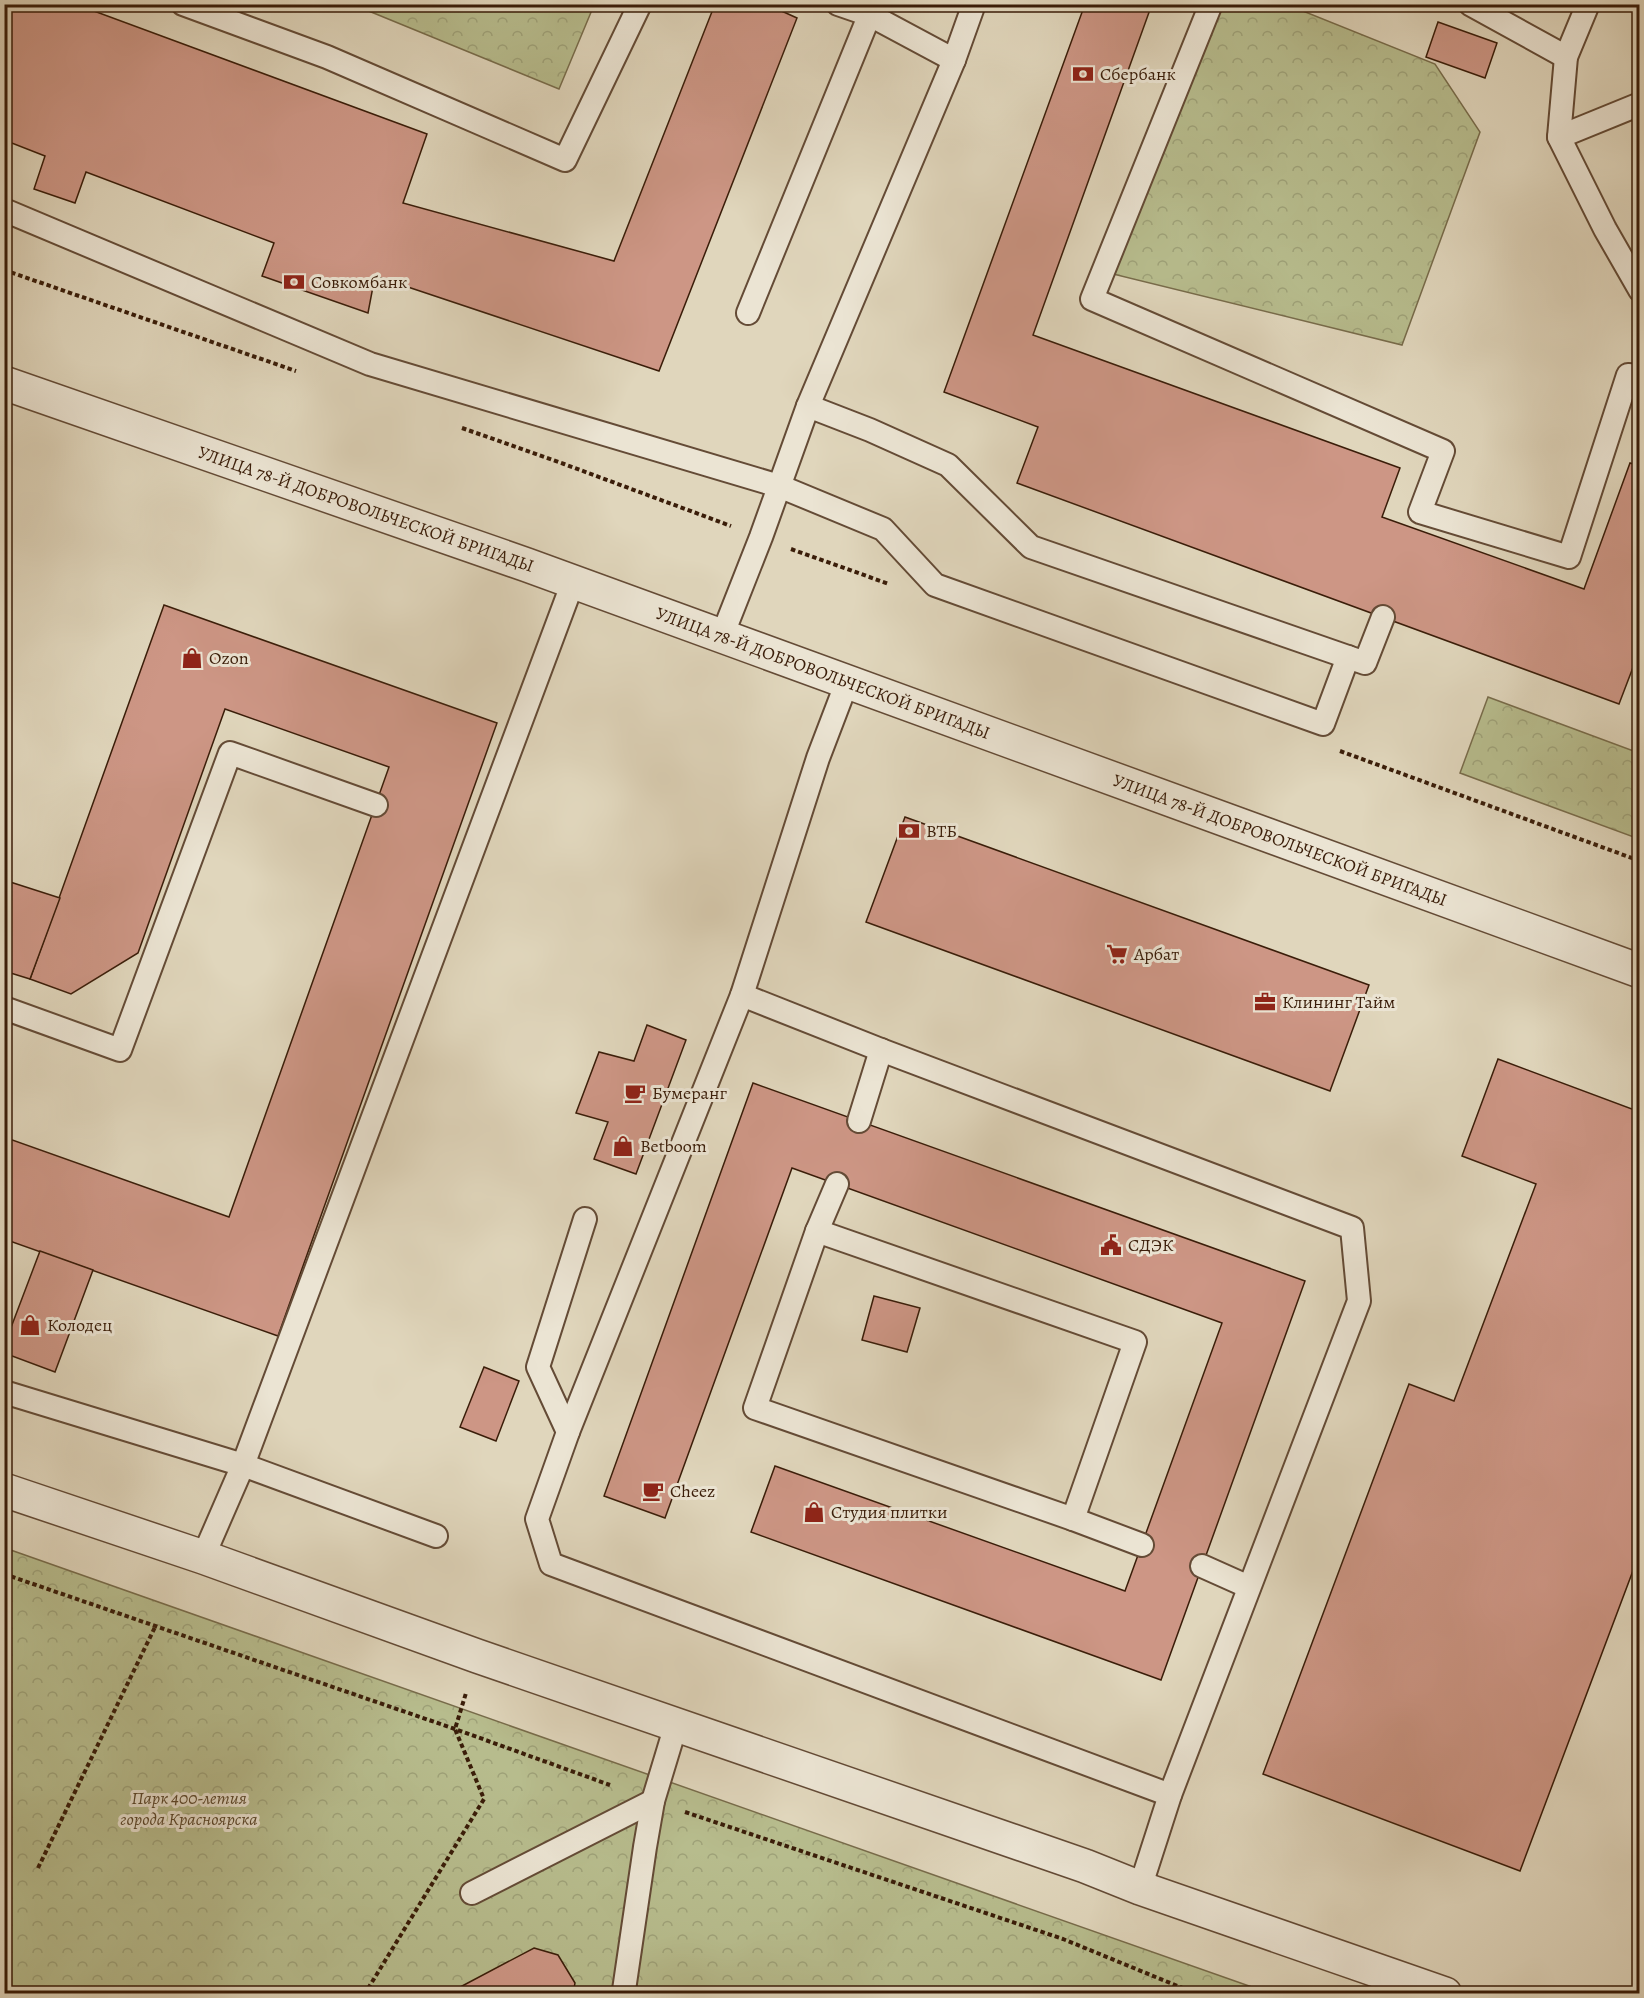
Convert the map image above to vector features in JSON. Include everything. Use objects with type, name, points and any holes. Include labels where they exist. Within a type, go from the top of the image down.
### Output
[{"type":"street","name":"УЛИЦА 78-Й ДОБРОВОЛЬЧЕСКОЙ БРИГАДЫ","points":[[4,383],[573,582],[1640,971]]},
{"type":"street","points":[[4,1490],[203,1557],[477,1656],[1085,1866],[1140,1888],[1445,1994]]},
{"type":"lane","points":[[183,4],[327,57],[565,160],[640,4]]},
{"type":"lane","points":[[838,4],[872,10],[954,60]]},
{"type":"lane","points":[[722,636],[761,537],[808,406],[954,60],[974,4]]},
{"type":"lane","points":[[1211,4],[1092,299],[1443,452],[1416,520],[1569,557],[1628,375],[1640,375]]},
{"type":"lane","points":[[1470,4],[1566,57]]},
{"type":"lane","points":[[1588,4],[1566,57],[1559,137],[1605,229],[1640,290]]},
{"type":"lane","points":[[748,313],[872,10]]},
{"type":"lane","points":[[1559,137],[1640,104]]},
{"type":"lane","points":[[4,210],[370,364],[779,486],[883,529],[935,585],[1323,724],[1348,657]]},
{"type":"lane","points":[[808,406],[870,430],[948,465],[1031,547],[1365,663],[1383,618]]},
{"type":"lane","points":[[203,1557],[243,1465],[465,842],[573,582]]},
{"type":"lane","points":[[847,682],[818,758],[742,995],[568,1432],[537,1519],[551,1564],[1170,1795]]},
{"type":"lane","points":[[4,1008],[120,1050],[230,753],[376,805]]},
{"type":"lane","points":[[742,995],[1352,1228],[1359,1301],[1170,1795],[1140,1888]]},
{"type":"lane","points":[[859,1121],[881,1050]]},
{"type":"lane","points":[[837,1184],[755,1408],[1142,1545]]},
{"type":"lane","points":[[568,1432],[538,1367],[585,1219]]},
{"type":"lane","points":[[818,1231],[1134,1342],[1073,1519]]},
{"type":"lane","points":[[4,1392],[243,1465],[436,1536]]},
{"type":"lane","points":[[1202,1566],[1249,1587]]},
{"type":"lane","points":[[624,1990],[653,1801],[676,1725]]},
{"type":"lane","points":[[472,1893],[653,1801]]},
{"type":"path","points":[[4,270],[307,375]]},
{"type":"path","points":[[452,425],[894,586]]},
{"type":"path","points":[[1339,750],[1640,861]]},
{"type":"path","points":[[4,1574],[455,1729],[653,1801],[1063,1938],[1186,1992],[1197,1994]]},
{"type":"path","points":[[38,1868],[156,1625]]},
{"type":"path","points":[[363,1994],[484,1799],[455,1729],[467,1689]]},
{"type":"green space","points":[[354,5],[594,5],[559,89]]},
{"type":"green space","points":[[1219,5],[1288,5],[1435,64],[1480,132],[1402,345],[1113,274]]},
{"type":"green space","points":[[1488,697],[1639,753],[1639,839],[1460,773]]},
{"type":"green space","name":"Парк 400-летия города Красноярска","points":[[5,1548],[1269,1993],[5,1993]]},
{"type":"building","points":[[4,4],[75,4],[427,134],[403,203],[614,261],[715,4],[766,4],[797,18],[659,371],[375,276],[368,313],[262,276],[274,243],[86,172],[75,203],[34,189],[45,156],[4,140]]},
{"type":"building","points":[[1085,4],[1152,4],[1033,335],[1400,468],[1382,517],[1584,589],[1630,463],[1640,466],[1640,649],[1619,704],[1017,483],[1038,427],[944,392]]},
{"type":"building","points":[[1438,22],[1497,43],[1485,78],[1426,57]]},
{"type":"building","points":[[164,605],[497,723],[278,1336],[4,1239],[4,1137],[229,1217],[389,767],[225,709],[138,953],[71,994],[30,979]]},
{"type":"building","name":"Арбат","points":[[905,817],[1369,985],[1330,1091],[866,922]]},
{"type":"building","points":[[4,880],[60,898],[30,979],[4,971]]},
{"type":"building","points":[[647,1025],[686,1040],[636,1174],[594,1159],[608,1122],[576,1113],[599,1052],[634,1061]]},
{"type":"building","points":[[1498,1059],[1640,1112],[1640,1552],[1520,1871],[1263,1774],[1409,1384],[1454,1401],[1536,1184],[1462,1156]]},
{"type":"building","points":[[753,1083],[1305,1281],[1161,1680],[751,1532],[775,1466],[1125,1591],[1222,1323],[792,1168],[665,1518],[604,1496]]},
{"type":"building","points":[[40,1251],[93,1270],[55,1372],[4,1353],[4,1346]]},
{"type":"building","points":[[874,1296],[920,1308],[907,1352],[862,1340]]},
{"type":"building","points":[[484,1367],[519,1381],[496,1441],[460,1427]]},
{"type":"building","points":[[534,1948],[558,1955],[575,1983],[573,1994],[447,1994]]},
{"type":"place","name":"Сбербанк","points":[[1083,74]]},
{"type":"place","name":"Совкомбанк","points":[[294,282]]},
{"type":"place","name":"Ozon","points":[[192,658]]},
{"type":"place","name":"ВТБ","points":[[909,831]]},
{"type":"place","name":"Арбат","points":[[1117,954]]},
{"type":"place","name":"Клининг Тайм","points":[[1265,1002]]},
{"type":"place","name":"Бумеранг","points":[[635,1093]]},
{"type":"place","name":"Betboom","points":[[623,1146]]},
{"type":"place","name":"СДЭК","points":[[1111,1245]]},
{"type":"place","name":"Колодец","points":[[30,1325]]},
{"type":"place","name":"Cheez","points":[[653,1491]]},
{"type":"place","name":"Студия плитки","points":[[814,1512]]}]
